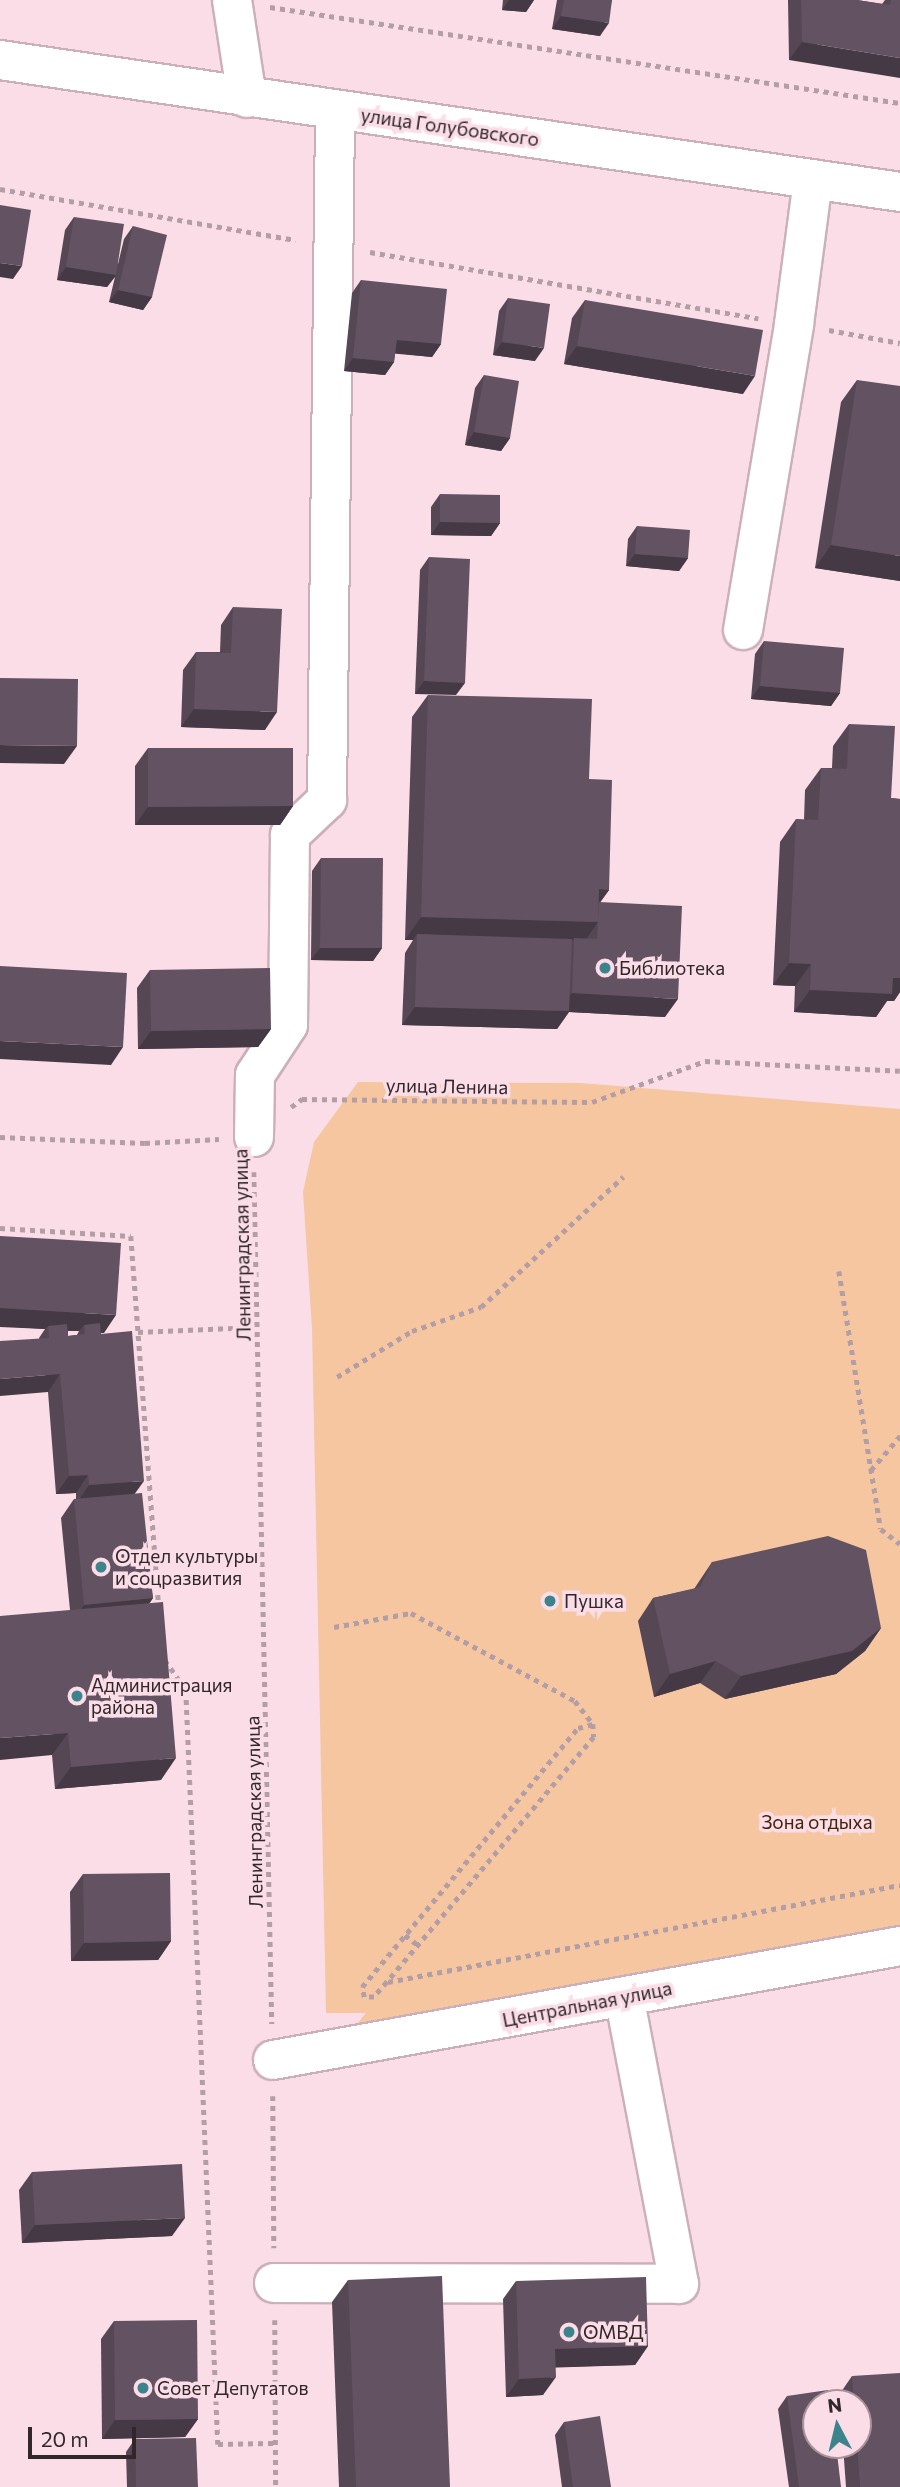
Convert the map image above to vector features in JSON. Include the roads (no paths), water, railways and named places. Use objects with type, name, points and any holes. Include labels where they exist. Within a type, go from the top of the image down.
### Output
[{"type":"street","points":[[232,0],[247,98]]},
{"type":"street","name":"улица Голубовского","points":[[0,60],[900,192]]},
{"type":"street","points":[[254,1137],[255,1075],[288,1025],[290,835],[327,800],[335,111]]},
{"type":"street","points":[[743,630],[794,324],[813,180]]},
{"type":"street","name":"Центральная улица","points":[[273,2060],[900,1946]]},
{"type":"street","points":[[274,2283],[679,2284],[624,1997]]},
{"type":"place","name":"Библиотека","points":[[605,968]]},
{"type":"place","name":"Отдел культуры и соцразвития","points":[[101,1567]]},
{"type":"place","name":"Пушка","points":[[550,1601]]},
{"type":"place","name":"Администрация района","points":[[77,1696]]},
{"type":"place","name":"ОМВД","points":[[569,2332]]},
{"type":"place","name":"Совет Депутатов","points":[[143,2388]]},
{"type":"park label","name":"Зона отдыха","points":[[817,1822]]}]
